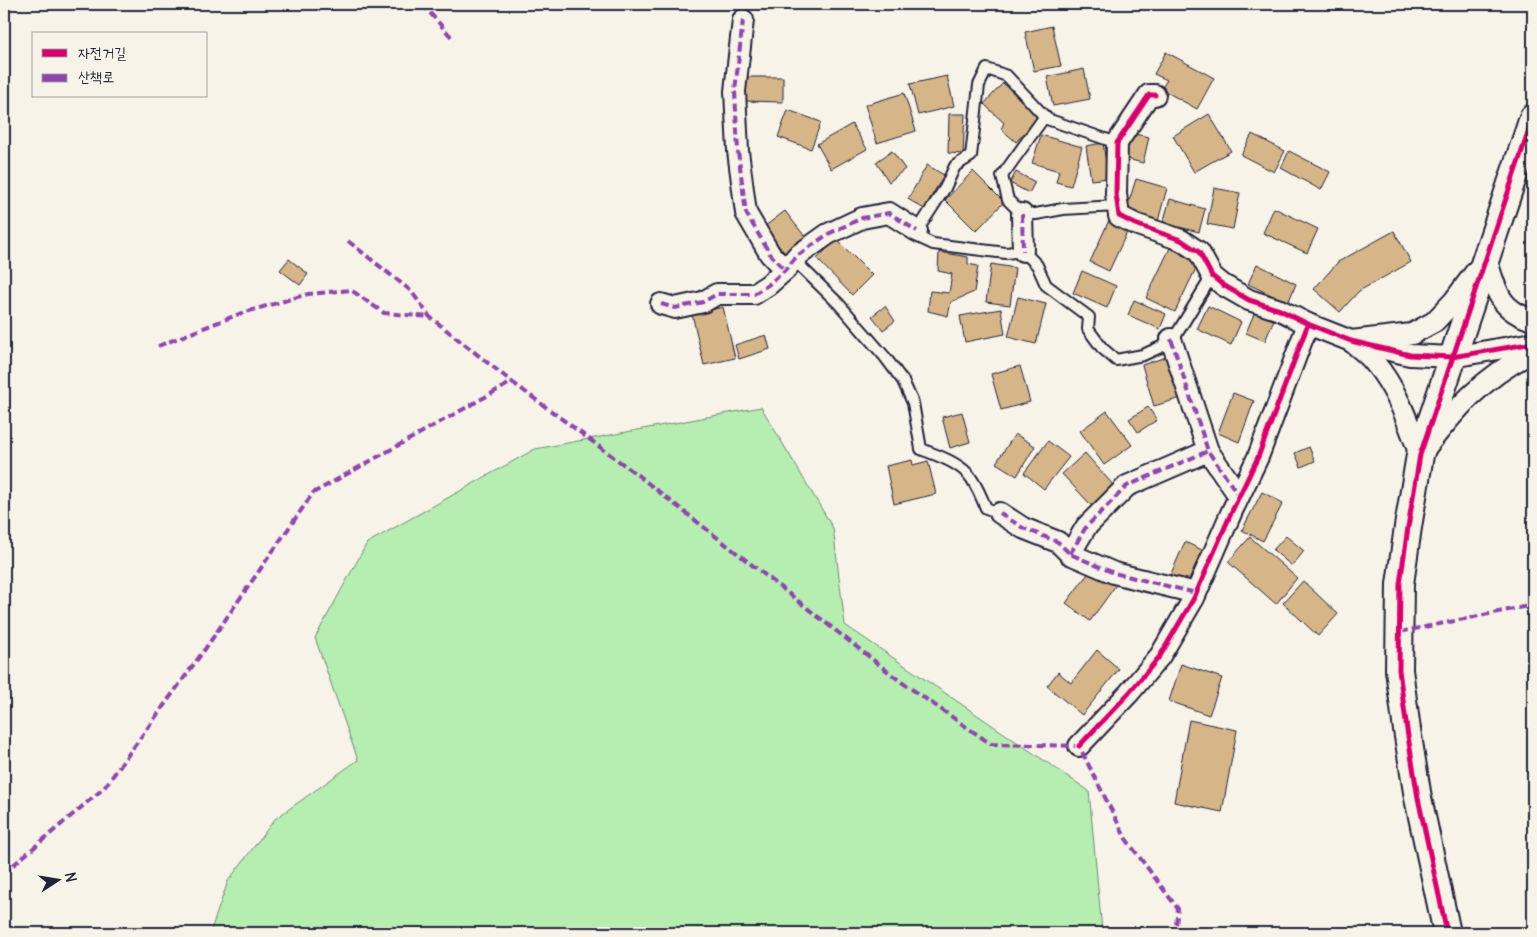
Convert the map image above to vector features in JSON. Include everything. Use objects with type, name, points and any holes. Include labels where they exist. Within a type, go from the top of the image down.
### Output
[{"type":"street","points":[[743,20],[735,91],[738,152],[746,213],[770,254],[789,265]]},
{"type":"street","points":[[1156,95],[1149,94],[1117,143],[1116,194],[1120,216],[1135,224],[1181,240],[1199,252],[1212,276],[1223,285],[1249,300],[1280,310],[1308,324],[1351,341],[1410,355],[1452,357],[1533,343]]},
{"type":"street","points":[[1447,933],[1418,798],[1399,670],[1400,584],[1420,455],[1533,118]]},
{"type":"street","points":[[661,304],[675,308],[703,302],[717,294],[754,294],[768,286],[797,256],[828,234],[862,218],[889,213],[917,231]]},
{"type":"street","points":[[1022,214],[1023,251]]},
{"type":"street","points":[[1486,258],[1495,290],[1502,300],[1510,310],[1533,320]]},
{"type":"street","points":[[1351,341],[1412,334],[1434,322],[1454,301],[1486,258]]},
{"type":"street","points":[[1079,746],[1129,693],[1160,656],[1196,593],[1258,457],[1308,324]]},
{"type":"street","points":[[1171,339],[1208,450],[1239,496]]},
{"type":"street","points":[[1351,341],[1373,360],[1391,384],[1407,419],[1420,455]]},
{"type":"street","points":[[1420,455],[1446,421],[1481,385],[1501,369],[1533,352]]},
{"type":"street","points":[[1070,554],[1086,527],[1127,486],[1208,450]]},
{"type":"street","points":[[1000,513],[1023,528],[1058,542],[1070,554],[1114,573],[1196,593]]},
{"type":"lane","points":[[1117,143],[1047,120],[1007,76],[987,69],[979,86],[971,156],[955,166],[945,188],[917,231],[918,237],[933,244],[1006,253],[1023,251],[1037,265],[1046,285],[1089,317],[1088,329],[1102,348],[1116,360],[1143,355],[1162,346],[1176,335],[1212,276]]},
{"type":"lane","points":[[1045,116],[1002,176],[1008,200],[1022,214],[1036,214],[1063,209],[1118,206]]},
{"type":"lane","points":[[789,265],[839,304],[903,381],[913,403],[921,449],[948,461],[967,473],[978,490],[986,508],[1000,513]]},
{"type":"green space","points":[[761,407],[833,528],[845,625],[1089,791],[1102,931],[1100,933],[210,933],[228,881],[275,819],[358,760],[315,638],[367,543],[535,449]]},
{"type":"building","points":[[1052,26],[1061,66],[1034,71],[1025,32]]},
{"type":"building","points":[[1166,52],[1214,78],[1197,109],[1161,89],[1167,80],[1154,74]]},
{"type":"building","points":[[1084,69],[1090,99],[1053,106],[1047,77]]},
{"type":"building","points":[[947,76],[954,106],[918,115],[910,84]]},
{"type":"building","points":[[743,77],[783,77],[783,102],[743,101]]},
{"type":"building","points":[[1003,83],[1039,117],[1016,142],[1001,129],[1004,123],[984,104]]},
{"type":"building","points":[[904,93],[916,131],[877,143],[865,105]]},
{"type":"building","points":[[788,110],[821,122],[811,149],[778,137]]},
{"type":"building","points":[[949,114],[965,114],[963,154],[948,153]]},
{"type":"building","points":[[1209,114],[1231,151],[1194,172],[1173,136]]},
{"type":"building","points":[[852,124],[867,149],[831,169],[817,144]]},
{"type":"building","points":[[1129,133],[1149,137],[1143,163],[1123,158]]},
{"type":"building","points":[[1252,134],[1285,151],[1274,172],[1241,155]]},
{"type":"building","points":[[1041,135],[1082,147],[1071,186],[1056,182],[1059,171],[1032,163]]},
{"type":"building","points":[[1103,143],[1108,178],[1091,180],[1086,146]]},
{"type":"building","points":[[892,151],[905,169],[889,182],[876,162]]},
{"type":"building","points":[[1289,151],[1330,172],[1321,190],[1281,168]]},
{"type":"building","points":[[927,165],[944,175],[924,209],[908,199]]},
{"type":"building","points":[[973,171],[1004,202],[976,231],[945,200]]},
{"type":"building","points":[[1016,172],[1035,182],[1029,193],[1010,183]]},
{"type":"building","points":[[1136,179],[1167,188],[1158,221],[1126,211]]},
{"type":"building","points":[[1214,188],[1240,193],[1233,229],[1207,224]]},
{"type":"building","points":[[1170,199],[1205,209],[1199,232],[1163,223]]},
{"type":"building","points":[[1274,208],[1318,229],[1307,253],[1263,233]]},
{"type":"building","points":[[785,211],[806,238],[785,254],[764,227]]},
{"type":"building","points":[[1110,218],[1129,228],[1109,271],[1090,262]]},
{"type":"building","points":[[1394,231],[1411,262],[1359,291],[1340,312],[1314,289],[1338,262]]},
{"type":"building","points":[[836,239],[872,275],[852,295],[817,259]]},
{"type":"building","points":[[1170,248],[1199,262],[1175,312],[1146,298]]},
{"type":"building","points":[[939,252],[968,257],[968,264],[978,266],[974,292],[951,302],[948,316],[928,311],[930,291],[949,293],[952,274],[938,271]]},
{"type":"building","points":[[289,259],[308,274],[300,285],[280,270]]},
{"type":"building","points":[[991,264],[1015,268],[1010,305],[986,302]]},
{"type":"building","points":[[1257,264],[1296,284],[1288,303],[1248,284]]},
{"type":"building","points":[[1082,271],[1116,286],[1107,308],[1073,293]]},
{"type":"building","points":[[1018,297],[1046,304],[1036,344],[1008,337]]},
{"type":"building","points":[[1134,300],[1166,314],[1160,329],[1128,315]]},
{"type":"building","points":[[885,306],[895,321],[883,330],[872,316]]},
{"type":"building","points":[[1208,306],[1241,322],[1231,345],[1197,329]]},
{"type":"building","points":[[723,307],[735,358],[704,365],[692,314]]},
{"type":"building","points":[[1001,309],[1005,334],[965,342],[960,316]]},
{"type":"building","points":[[1256,309],[1275,317],[1265,341],[1246,333]]},
{"type":"building","points":[[766,335],[770,349],[739,359],[735,345]]},
{"type":"building","points":[[1172,355],[1184,397],[1154,406],[1142,365]]},
{"type":"building","points":[[1020,366],[1030,402],[1001,410],[991,374]]},
{"type":"building","points":[[1233,393],[1254,401],[1239,442],[1218,433]]},
{"type":"building","points":[[1148,407],[1157,420],[1138,432],[1129,419]]},
{"type":"building","points":[[1107,411],[1132,445],[1104,465],[1080,431]]},
{"type":"building","points":[[962,412],[970,442],[950,448],[942,417]]},
{"type":"building","points":[[1015,434],[1035,446],[1017,476],[996,463]]},
{"type":"building","points":[[1048,441],[1069,457],[1044,489],[1024,473]]},
{"type":"building","points":[[1309,447],[1315,461],[1301,467],[1295,453]]},
{"type":"building","points":[[1085,453],[1114,486],[1092,506],[1062,474]]},
{"type":"building","points":[[912,460],[913,465],[928,461],[936,494],[894,504],[886,466]]},
{"type":"building","points":[[1262,492],[1283,503],[1263,541],[1242,530]]},
{"type":"building","points":[[1286,536],[1304,551],[1292,566],[1273,550]]},
{"type":"building","points":[[1250,537],[1297,578],[1276,604],[1228,562]]},
{"type":"building","points":[[1185,542],[1202,550],[1186,586],[1169,578]]},
{"type":"building","points":[[1093,567],[1116,585],[1090,621],[1066,603]]},
{"type":"building","points":[[1303,581],[1338,614],[1318,636],[1283,603]]},
{"type":"building","points":[[1097,650],[1119,669],[1082,715],[1047,686],[1058,672],[1071,683]]},
{"type":"building","points":[[1181,664],[1222,678],[1209,715],[1169,701]]},
{"type":"building","points":[[1189,720],[1237,730],[1222,812],[1174,802]]},
{"type":"marked path","points":[[422,4],[454,40]]},
{"type":"marked path","points":[[743,20],[735,91],[738,151],[746,213],[770,254],[785,270]]},
{"type":"marked path","points":[[661,304],[675,308],[703,302],[717,294],[754,294],[785,270],[797,256],[828,234],[862,218],[889,213],[917,231]]},
{"type":"marked path","points":[[1022,214],[1023,251]]},
{"type":"marked path","points":[[348,241],[411,291],[430,317],[512,382]]},
{"type":"marked path","points":[[158,346],[239,314],[308,294],[351,290],[384,313],[430,317]]},
{"type":"marked path","points":[[1171,339],[1208,451],[1239,496]]},
{"type":"marked path","points":[[4,873],[104,788],[205,649],[313,493],[512,382],[635,473],[900,681],[991,744],[1079,746],[1126,839],[1178,909],[1175,933]]},
{"type":"marked path","points":[[1070,554],[1086,527],[1127,486],[1208,451]]},
{"type":"marked path","points":[[1000,513],[1023,528],[1058,542],[1070,554],[1114,573],[1196,593]]},
{"type":"marked path","points":[[1400,632],[1533,605]]},
{"type":"cycle path","points":[[1155,95],[1149,95],[1117,143],[1116,194],[1119,216],[1135,224],[1181,240],[1199,252],[1212,276],[1223,285],[1249,300],[1280,310],[1308,324]]},
{"type":"cycle path","points":[[1447,933],[1418,798],[1407,730],[1399,670],[1400,584],[1420,455],[1533,118]]},
{"type":"cycle path","points":[[1079,746],[1129,693],[1160,656],[1194,598],[1258,457],[1308,324],[1351,341],[1410,355],[1452,357],[1533,343]]}]
